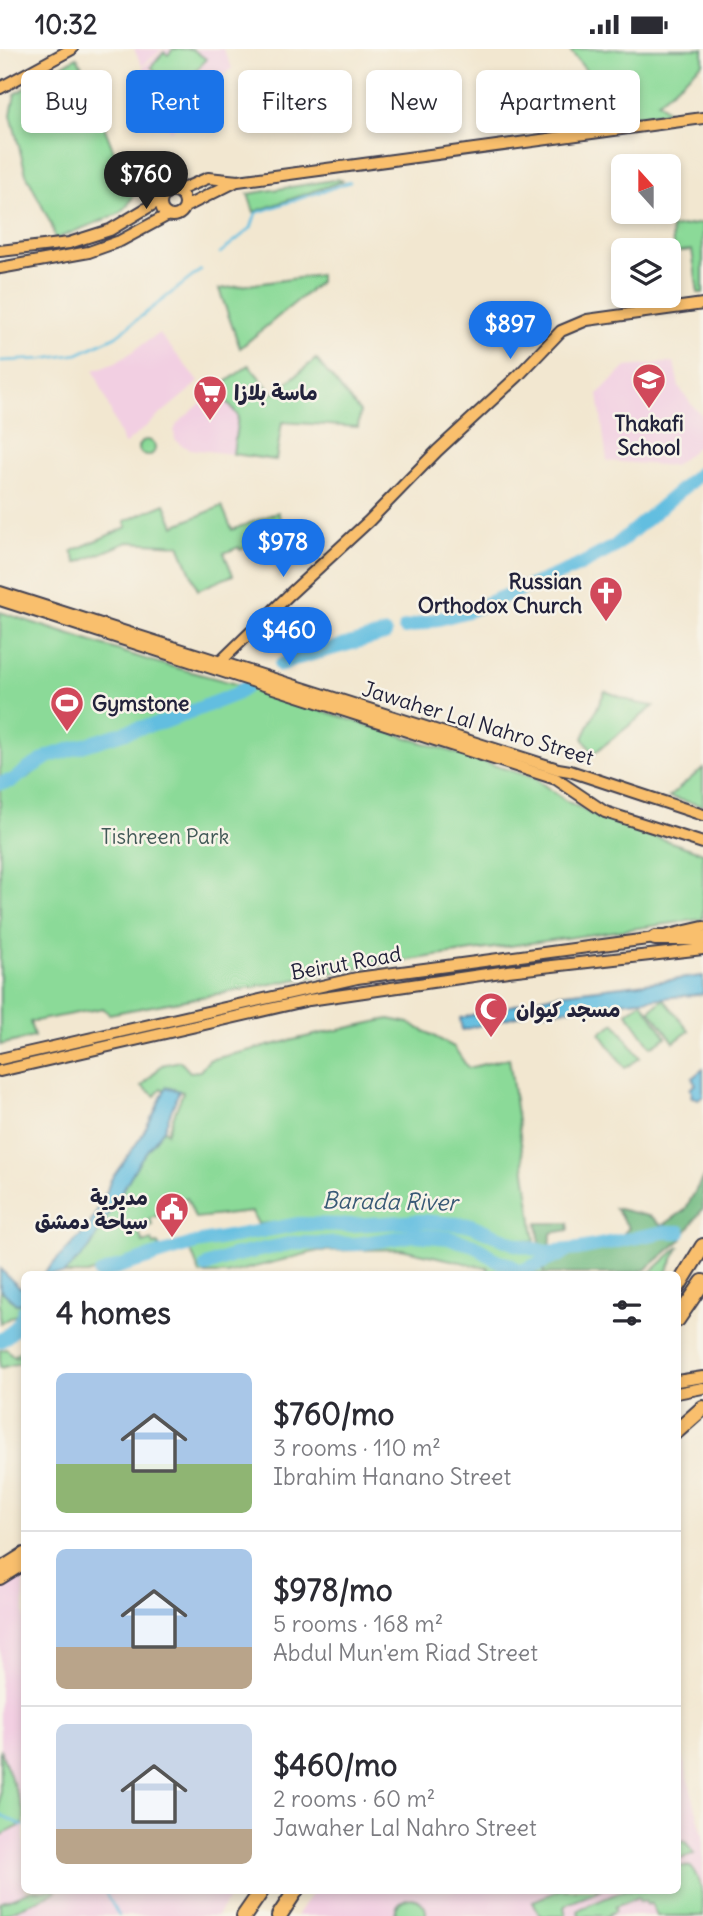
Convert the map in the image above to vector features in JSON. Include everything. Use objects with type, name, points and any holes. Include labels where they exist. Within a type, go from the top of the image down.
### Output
[{"type":"highway","points":[[655,938],[703,938]]},
{"type":"highway","points":[[681,1281],[703,1247]]},
{"type":"highway","points":[[681,1314],[703,1282]]},
{"type":"highway","points":[[681,1427],[703,1408]]},
{"type":"highway","points":[[244,1916],[259,1894]]},
{"type":"highway","points":[[279,1916],[293,1894]]},
{"type":"main road","points":[[0,87],[72,49]]},
{"type":"main road","points":[[0,251],[69,243],[110,230],[162,199],[167,193],[208,179],[238,181],[703,118]]},
{"type":"main road","points":[[162,199],[162,210],[168,215],[176,216],[185,208],[238,181]]},
{"type":"main road","points":[[174,192],[183,197],[185,208]]},
{"type":"main road","points":[[0,268],[98,248],[120,241],[168,215]]},
{"type":"main road","points":[[93,235],[98,248]]},
{"type":"main road","points":[[44,246],[47,260]]},
{"type":"main road","points":[[220,662],[369,521],[561,331],[587,320],[703,304]]},
{"type":"main road","name":"Jawaher Lal Nahro Street","points":[[0,592],[703,815]]},
{"type":"main road","name":"Jawaher Lal Nahro Street","points":[[0,600],[556,779],[604,812],[703,843]]},
{"type":"main road","name":"Beirut Road","points":[[0,1059],[357,978],[655,938],[703,927]]},
{"type":"main road","name":"Beirut Road","points":[[0,1071],[309,1000],[508,971],[703,949]]},
{"type":"main road","points":[[681,1380],[703,1377]]},
{"type":"main road","points":[[681,1392],[703,1388]]},
{"type":"main road","points":[[0,1569],[21,1555]]},
{"type":"main road","points":[[0,1579],[21,1566]]},
{"type":"shaded area","points":[[134,49],[163,49],[142,66]]},
{"type":"shaded area","points":[[165,49],[223,49],[232,68],[224,75],[224,70],[142,68]]},
{"type":"shaded area","points":[[159,333],[199,382],[124,445],[94,370],[116,363]]},
{"type":"shaded area","name":"Thakafi School","points":[[674,362],[679,387],[703,416],[703,442],[674,466],[607,461],[598,394],[626,367]]},
{"type":"shaded area","points":[[217,389],[238,416],[233,454],[190,449],[175,439],[177,424]]},
{"type":"shaded area","points":[[21,1575],[21,1894],[231,1894],[217,1916],[0,1916],[0,1588]]},
{"type":"shaded area","points":[[681,1752],[703,1835],[703,1916],[296,1916],[311,1894],[681,1894]]},
{"type":"green space","points":[[173,49],[192,49],[206,59],[197,70],[154,70],[151,67],[164,52],[168,55]]},
{"type":"green space","points":[[569,49],[703,49],[703,63],[658,102],[669,112],[640,115],[640,70],[586,70]]},
{"type":"green space","points":[[77,57],[83,69],[80,70],[55,70]]},
{"type":"green space","points":[[21,90],[21,133],[107,133],[122,172],[139,167],[143,177],[128,205],[119,214],[55,239],[52,226],[26,174],[11,115],[15,94]]},
{"type":"green space","points":[[339,179],[343,181],[254,212],[248,194]]},
{"type":"green space","points":[[703,223],[703,293],[698,293],[692,250],[681,251],[681,238],[672,238],[671,228]]},
{"type":"green space","points":[[320,275],[320,282],[240,348],[219,289]]},
{"type":"green space","points":[[316,359],[360,412],[358,427],[282,422],[276,460],[233,454],[238,416],[217,389],[249,365],[273,394]]},
{"type":"green space","points":[[144,440],[150,440],[155,448],[153,454],[144,456],[139,451],[139,445]]},
{"type":"green space","points":[[165,504],[174,526],[222,506],[232,530],[278,512],[285,532],[240,550],[239,547],[224,553],[233,575],[198,590],[179,545],[128,542],[77,563],[72,551],[127,527],[125,521]]},
{"type":"green space","name":"Tishreen Park","points":[[0,612],[534,778],[566,801],[600,818],[703,853],[703,919],[429,957],[109,1014],[103,1008],[30,1022],[34,1037],[0,1045]]},
{"type":"green space","points":[[282,613],[293,634],[259,645],[255,639]]},
{"type":"green space","points":[[605,691],[636,703],[654,706],[593,754],[583,738]]},
{"type":"green space","points":[[703,768],[703,806],[669,797]]},
{"type":"green space","points":[[664,999],[689,1031],[674,1042],[650,1010]]},
{"type":"green space","points":[[642,1002],[666,1037],[651,1047],[627,1013]]},
{"type":"green space","points":[[389,1019],[409,1023],[454,1047],[468,1068],[509,1058],[535,1242],[506,1237],[478,1225],[429,1217],[258,1224],[252,1212],[195,1218],[187,1198],[167,1200],[167,1203],[158,1207],[160,1214],[150,1219],[152,1225],[138,1231],[143,1243],[152,1240],[154,1245],[158,1244],[162,1253],[96,1271],[66,1271],[89,1249],[140,1160],[164,1129],[167,1133],[183,1092],[166,1087],[165,1091],[161,1088],[155,1096],[142,1086],[162,1065],[180,1061],[190,1072],[200,1071],[209,1060]]},
{"type":"green space","points":[[615,1023],[640,1058],[625,1068],[600,1033]]},
{"type":"green space","points":[[703,1177],[703,1208],[680,1241],[645,1270],[544,1271],[537,1223],[568,1223],[569,1230],[551,1233],[550,1255],[611,1247],[629,1228],[615,1208],[652,1217],[662,1226],[685,1210]]},
{"type":"green space","points":[[404,1225],[470,1228],[515,1249],[541,1253],[544,1271],[488,1271],[488,1268],[401,1249],[318,1251],[239,1271],[199,1271],[190,1248],[301,1228]]},
{"type":"green space","points":[[680,1246],[667,1271],[652,1271]]},
{"type":"green space","points":[[0,1289],[16,1304],[21,1303],[21,1312],[0,1323]]},
{"type":"green space","points":[[7,1349],[13,1356],[21,1350],[21,1355],[14,1358],[21,1357],[21,1363],[0,1368],[0,1350]]},
{"type":"green space","points":[[0,1749],[21,1804],[21,1826],[0,1836]]},
{"type":"green space","points":[[685,1841],[694,1854],[681,1859],[681,1842]]},
{"type":"green space","points":[[681,1866],[691,1867],[698,1879],[703,1916],[657,1916],[651,1903],[647,1905],[645,1901],[640,1902],[638,1897],[615,1907],[616,1911],[609,1916],[580,1916],[578,1911],[615,1894],[681,1894]]},
{"type":"green space","points":[[22,1894],[51,1894],[0,1916],[0,1903]]},
{"type":"green space","points":[[550,1894],[592,1894],[567,1904],[564,1907],[566,1916],[540,1916],[533,1901]]},
{"type":"green space","points":[[412,1898],[423,1904],[426,1916],[395,1916],[399,1903]]},
{"type":"water","points":[[242,686],[251,688],[166,727],[133,734],[55,759],[19,782],[0,788],[0,781],[13,778],[26,768],[54,755],[195,711]]},
{"type":"water","points":[[703,976],[703,994],[540,1013],[537,999],[557,994]]},
{"type":"water","points":[[522,1003],[524,1014],[462,1030],[460,1018]]},
{"type":"water","points":[[703,1069],[703,1096],[698,1100],[691,1097],[690,1089],[696,1084],[692,1078]]},
{"type":"water","points":[[166,1087],[179,1091],[164,1129],[140,1160],[89,1249],[66,1271],[46,1271],[88,1228],[110,1181],[141,1137]]},
{"type":"water","points":[[0,1269],[21,1288],[21,1303],[16,1304],[0,1289]]},
{"type":"waterway","points":[[220,253],[251,228],[256,213],[350,182]]},
{"type":"waterway","points":[[0,361],[78,354],[116,336],[201,270]]},
{"type":"waterway","points":[[405,628],[468,611],[576,567],[614,547],[703,471]]},
{"type":"waterway","points":[[281,665],[385,634]]},
{"type":"waterway","points":[[0,783],[12,781],[50,756],[165,722],[236,694],[246,687]]},
{"type":"waterway","name":"Barada River","points":[[108,1271],[196,1243],[299,1224],[351,1225],[420,1221],[471,1225],[515,1244],[547,1252],[579,1249],[664,1232],[680,1232]]},
{"type":"waterway","points":[[206,1266],[232,1256],[293,1243],[357,1244],[415,1235],[449,1238],[474,1245],[518,1271]]},
{"type":"waterway","points":[[521,1271],[562,1254]]},
{"type":"waterway","points":[[0,1341],[21,1320]]},
{"type":"waterway","points":[[0,1815],[21,1825]]},
{"type":"waterway","points":[[106,1894],[119,1916]]},
{"type":"place","name":"Thakafi School","points":[[649,410]]},
{"type":"place","name":"ماسة بلازا","points":[[210,422]]},
{"type":"place","name":"Russian Orthodox Church","points":[[606,623]]},
{"type":"place","name":"Gymstone","points":[[67,733]]},
{"type":"place","name":"مسجد كيوان","points":[[491,1039]]},
{"type":"place","name":"مديرية سياحة دمشق","points":[[172,1239]]}]
